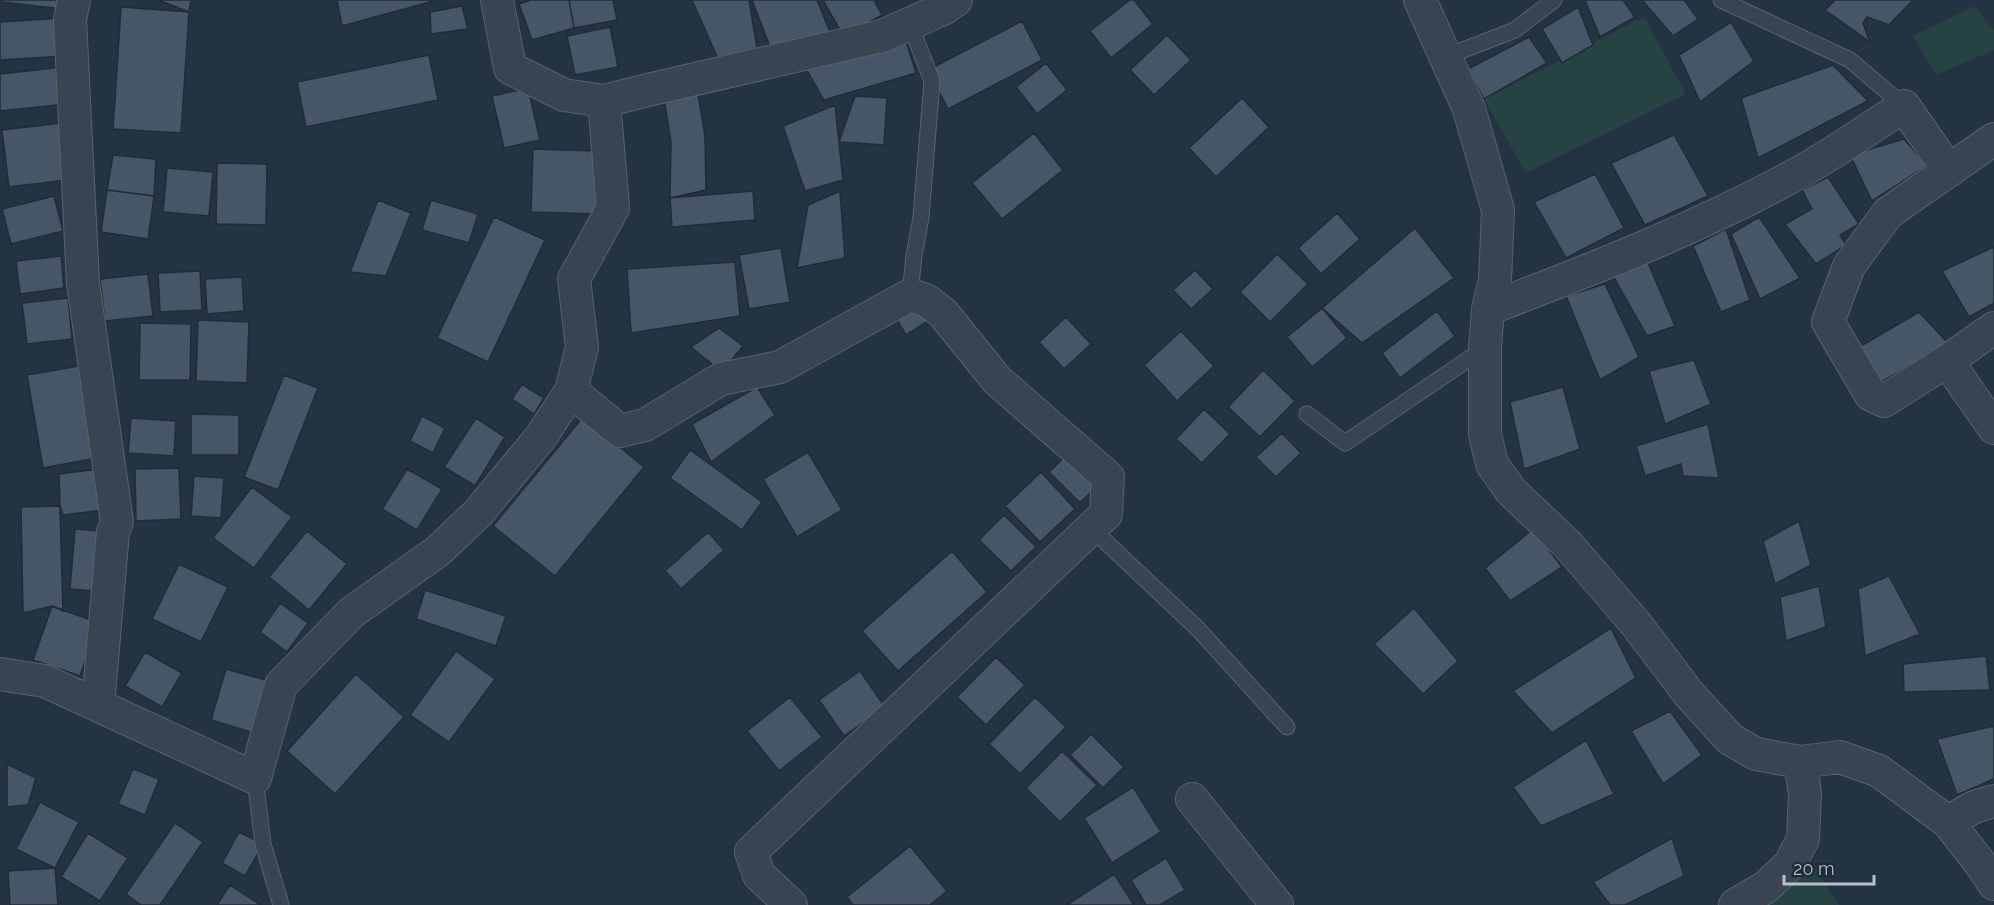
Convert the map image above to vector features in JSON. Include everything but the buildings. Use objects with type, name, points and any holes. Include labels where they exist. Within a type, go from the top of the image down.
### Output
[{"type":"street","points":[[74,0],[70,19],[83,283],[117,522],[113,532],[98,705]]},
{"type":"street","points":[[497,0],[510,68],[564,95],[604,101],[882,36],[943,9],[956,0]]},
{"type":"street","points":[[1420,0],[1468,110],[1498,210],[1495,280],[1488,309],[1485,348],[1485,434],[1492,464],[1511,491],[1568,545],[1636,624],[1689,694],[1730,739],[1756,754],[1800,762],[1840,757],[1879,771],[1948,822],[1994,884]]},
{"type":"street","points":[[0,674],[45,681],[255,778],[281,685],[351,613],[438,551],[478,513],[540,438],[571,391],[582,347],[573,279],[613,208],[604,101]]},
{"type":"street","points":[[1488,309],[1596,268],[1683,231],[1805,169],[1904,106],[1949,171]]},
{"type":"street","points":[[1994,140],[1888,213],[1849,266],[1828,322],[1871,395],[1884,401],[1947,362],[1994,328]]},
{"type":"street","points":[[571,391],[620,431],[645,425],[721,379],[780,367],[910,295],[926,300],[943,313],[998,380],[1108,477],[1106,514],[751,852],[759,875],[791,905]]},
{"type":"street","points":[[1947,362],[1994,428]]},
{"type":"street","points":[[1735,905],[1766,887],[1790,864],[1803,839],[1804,793],[1800,762]]},
{"type":"street","points":[[1192,799],[1277,905]]},
{"type":"street","points":[[1948,822],[1974,807],[1994,801]]},
{"type":"lane","points":[[1445,57],[1515,30],[1554,0]]},
{"type":"lane","points":[[1721,0],[1850,60],[1904,106]]},
{"type":"lane","points":[[910,24],[932,81],[921,217],[910,295]]},
{"type":"lane","points":[[1307,414],[1345,443],[1485,348]]},
{"type":"lane","points":[[1091,528],[1198,629],[1287,727]]},
{"type":"lane","points":[[255,778],[263,844],[281,905]]},
{"type":"green space","points":[[1974,6],[1994,30],[1994,50],[1936,75],[1913,36]]},
{"type":"green space","points":[[1644,17],[1686,94],[1526,173],[1484,99]]},
{"type":"green space","points":[[1811,863],[1839,905],[1769,905]]}]
